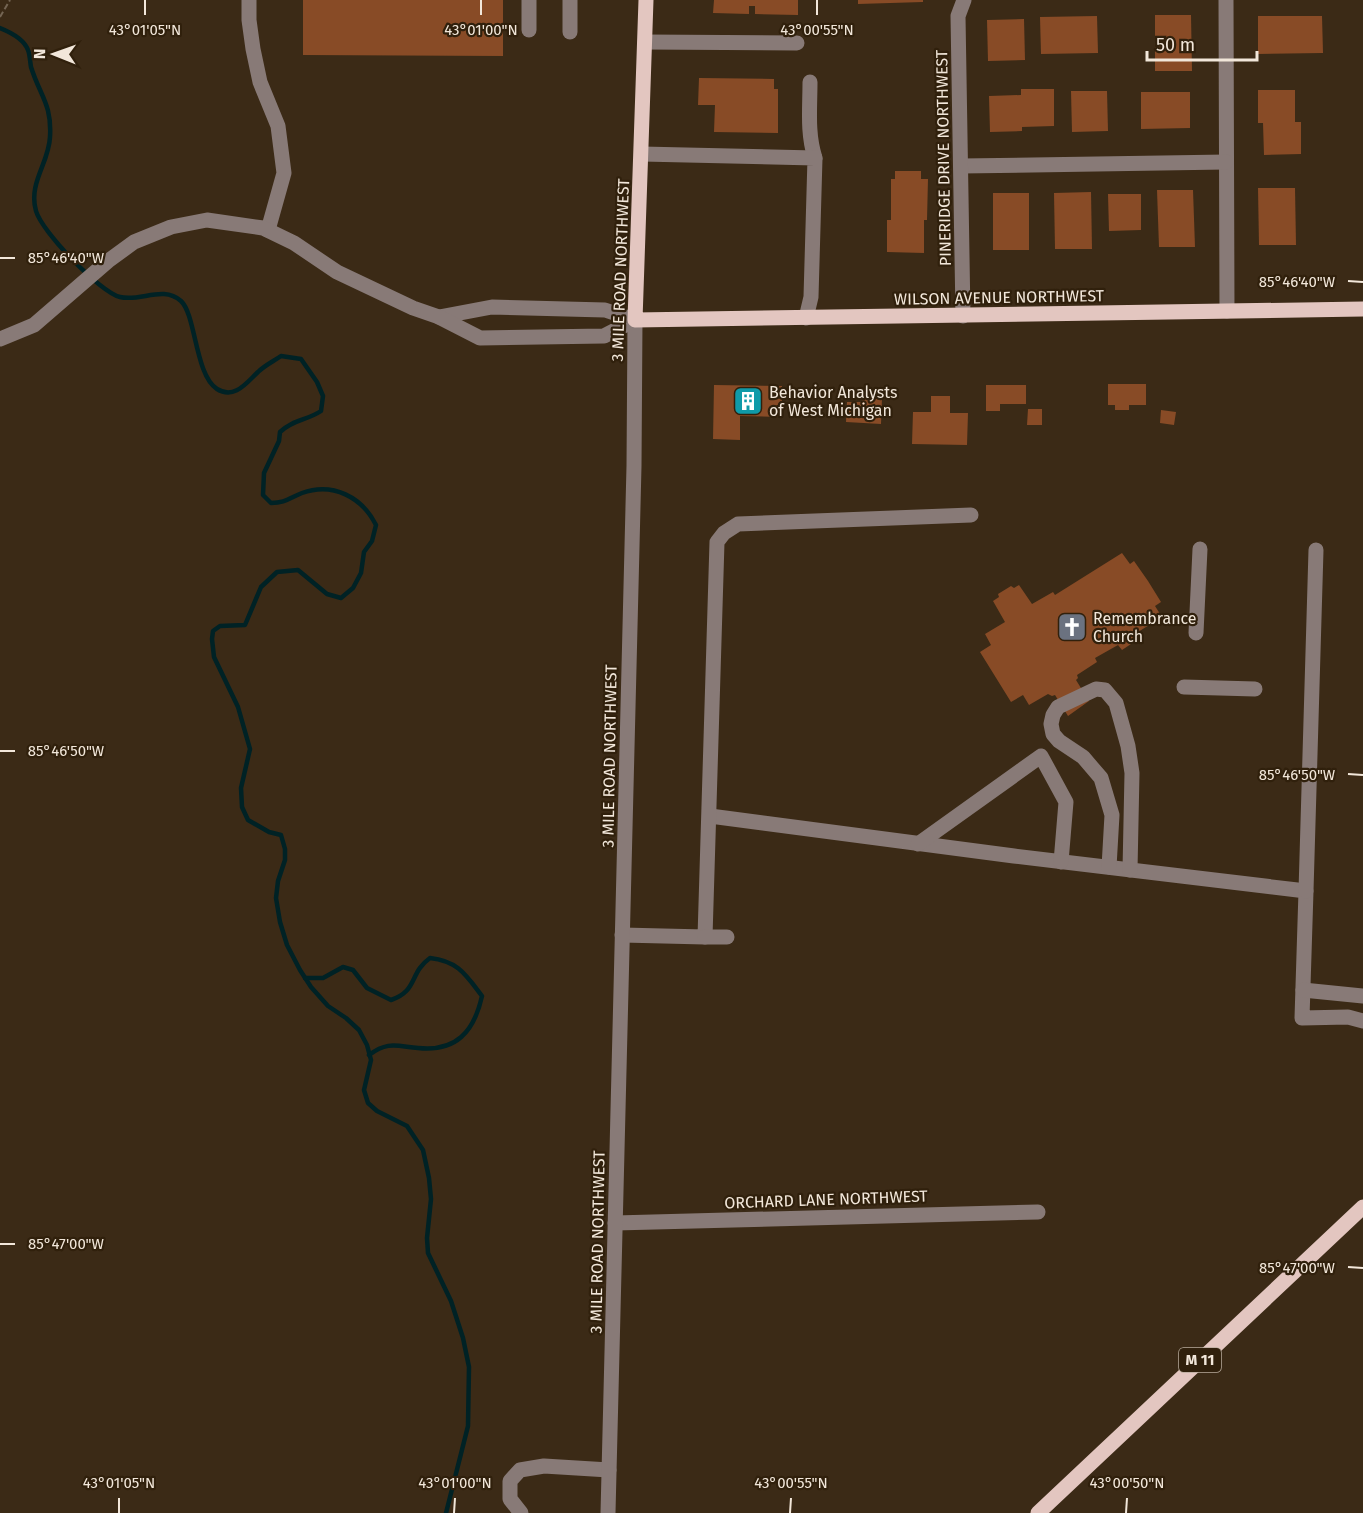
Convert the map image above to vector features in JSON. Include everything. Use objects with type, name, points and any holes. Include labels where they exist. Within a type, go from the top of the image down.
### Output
[{"type":"main road","name":"3 MILE ROAD NORTHWEST","points":[[635,320],[646,0]]},
{"type":"main road","name":"WILSON AVENUE NORTHWEST","points":[[635,320],[1363,309]]},
{"type":"main road","name":"M 11","points":[[1038,1513],[1363,1207]]},
{"type":"street","points":[[249,0],[249,20],[255,60],[260,82],[278,126],[284,173],[268,230]]},
{"type":"street","points":[[529,0],[529,30]]},
{"type":"street","points":[[570,0],[570,32]]},
{"type":"street","points":[[1226,0],[1227,311]]},
{"type":"street","name":"PINERIDGE DRIVE NORTHWEST","points":[[962,2],[958,16],[963,316]]},
{"type":"street","points":[[645,42],[797,43]]},
{"type":"street","points":[[806,318],[811,297],[815,158],[809,129],[810,82]]},
{"type":"street","points":[[642,154],[815,158]]},
{"type":"street","points":[[961,166],[1226,162]]},
{"type":"street","points":[[0,339],[34,325],[108,261],[134,242],[171,226],[207,220],[268,230],[294,243],[337,272],[414,308],[440,317],[480,338],[604,336],[635,320]]},
{"type":"street","points":[[440,317],[503,307],[605,309],[635,320]]},
{"type":"street","name":"3 MILE ROAD NORTHWEST","points":[[605,1512],[609,1470],[634,466],[635,320]]},
{"type":"street","points":[[705,937],[717,542],[724,532],[738,524],[971,515]]},
{"type":"street","points":[[1196,633],[1200,549]]},
{"type":"street","points":[[1316,550],[1302,1018],[1348,1017],[1363,1021]]},
{"type":"street","points":[[1184,687],[1255,689]]},
{"type":"street","points":[[1110,867],[1112,815],[1101,778],[1083,757],[1059,741],[1053,734],[1051,724],[1058,707],[1096,689],[1105,690],[1116,703],[1125,732],[1132,772],[1130,870]]},
{"type":"street","points":[[918,843],[1059,741]]},
{"type":"street","points":[[1041,756],[1066,802],[1061,862]]},
{"type":"street","points":[[710,816],[1061,862],[1306,891]]},
{"type":"street","points":[[622,935],[727,937]]},
{"type":"street","points":[[1303,990],[1363,996]]},
{"type":"street","name":"ORCHARD LANE NORTHWEST","points":[[615,1223],[1038,1212]]},
{"type":"street","points":[[521,1513],[510,1499],[510,1481],[520,1470],[544,1466],[609,1470]]},
{"type":"path","points":[[0,17],[10,0]]},
{"type":"building","points":[[303,0],[503,0],[503,56],[303,55]]},
{"type":"building","points":[[714,0],[798,0],[798,15],[755,14],[755,6],[749,6],[749,14],[713,13]]},
{"type":"building","points":[[858,0],[923,0],[923,2],[858,4]]},
{"type":"building","points":[[1155,15],[1191,15],[1192,71],[1155,71]]},
{"type":"building","points":[[1097,16],[1098,53],[1041,54],[1040,17]]},
{"type":"building","points":[[1258,16],[1322,16],[1323,53],[1258,54]]},
{"type":"building","points":[[1024,19],[1025,60],[988,61],[987,20]]},
{"type":"building","points":[[699,78],[774,79],[774,89],[778,89],[778,133],[714,132],[715,105],[698,105]]},
{"type":"building","points":[[1021,89],[1054,89],[1054,126],[1022,127],[1022,131],[990,132],[989,96],[1021,95]]},
{"type":"building","points":[[1258,90],[1295,90],[1295,122],[1301,122],[1301,154],[1264,155],[1263,123],[1258,123]]},
{"type":"building","points":[[1071,91],[1107,91],[1108,131],[1072,132]]},
{"type":"building","points":[[1141,92],[1190,92],[1190,128],[1141,129]]},
{"type":"building","points":[[895,171],[921,171],[921,179],[928,179],[924,253],[887,252],[887,220],[891,220],[891,179],[895,179]]},
{"type":"building","points":[[1258,188],[1295,188],[1296,245],[1259,245]]},
{"type":"building","points":[[1157,190],[1193,190],[1195,247],[1159,247]]},
{"type":"building","points":[[1091,192],[1092,249],[1055,249],[1054,193]]},
{"type":"building","points":[[993,193],[1029,193],[1029,250],[993,250]]},
{"type":"building","points":[[1108,194],[1141,194],[1141,230],[1109,231]]},
{"type":"building","points":[[1108,384],[1146,384],[1146,405],[1129,405],[1129,410],[1115,410],[1115,405],[1108,405]]},
{"type":"building","name":"Behavior Analysts of West Michigan","points":[[714,385],[782,386],[782,417],[740,416],[740,440],[713,439]]},
{"type":"building","points":[[986,385],[1026,385],[1026,404],[1000,404],[1000,411],[986,411]]},
{"type":"building","points":[[931,396],[950,396],[950,413],[968,413],[967,445],[912,444],[913,412],[931,412]]},
{"type":"building","points":[[863,398],[882,398],[881,424],[846,422],[847,402],[862,402]]},
{"type":"building","points":[[1028,409],[1042,409],[1042,425],[1027,425]]},
{"type":"building","points":[[1161,410],[1176,412],[1174,425],[1160,423]]},
{"type":"building","name":"Remembrance Church","points":[[1122,553],[1130,564],[1134,561],[1148,581],[1161,602],[1155,606],[1162,617],[1138,632],[1141,636],[1131,644],[1122,650],[1118,645],[1095,658],[1097,662],[1077,675],[1076,680],[1089,701],[1068,716],[1055,695],[1048,694],[1029,705],[1023,695],[1011,702],[980,652],[991,645],[985,634],[1005,622],[993,601],[999,597],[998,594],[1011,586],[1014,588],[1019,585],[1032,604],[1053,592],[1055,595]]},
{"type":"waterway","points":[[0,28],[16,36],[26,46],[31,67],[49,116],[49,146],[37,182],[34,201],[36,211],[49,233],[86,273],[111,293],[128,298],[167,294],[181,301],[190,319],[204,371],[217,389],[223,392],[235,391],[281,356],[301,359],[317,382],[323,396],[321,411],[280,432],[279,441],[264,473],[263,495],[271,503],[276,503],[314,490],[335,491],[355,500],[370,515],[376,525],[372,541],[364,552],[361,573],[353,588],[341,598],[327,594],[298,570],[277,572],[261,587],[245,625],[220,626],[213,631],[212,639],[214,657],[238,707],[250,749],[241,788],[242,807],[248,820],[269,832],[281,835],[285,849],[285,860],[278,881],[276,898],[287,945],[311,987],[328,1006],[359,1030],[367,1045],[371,1060],[364,1090],[368,1103],[377,1111],[407,1126],[423,1150],[431,1199],[427,1238],[428,1253],[451,1301],[463,1338],[469,1367],[468,1426],[446,1513]]},
{"type":"waterway","points":[[305,978],[323,978],[343,967],[353,970],[367,988],[391,1000],[406,992],[423,964],[430,958],[448,962],[461,970],[482,996],[474,1020],[461,1037],[453,1043],[431,1048],[387,1046],[369,1055]]},
{"type":"place","name":"Behavior Analysts of West Michigan","points":[[748,401]]},
{"type":"place","name":"Remembrance Church","points":[[1072,627]]}]
